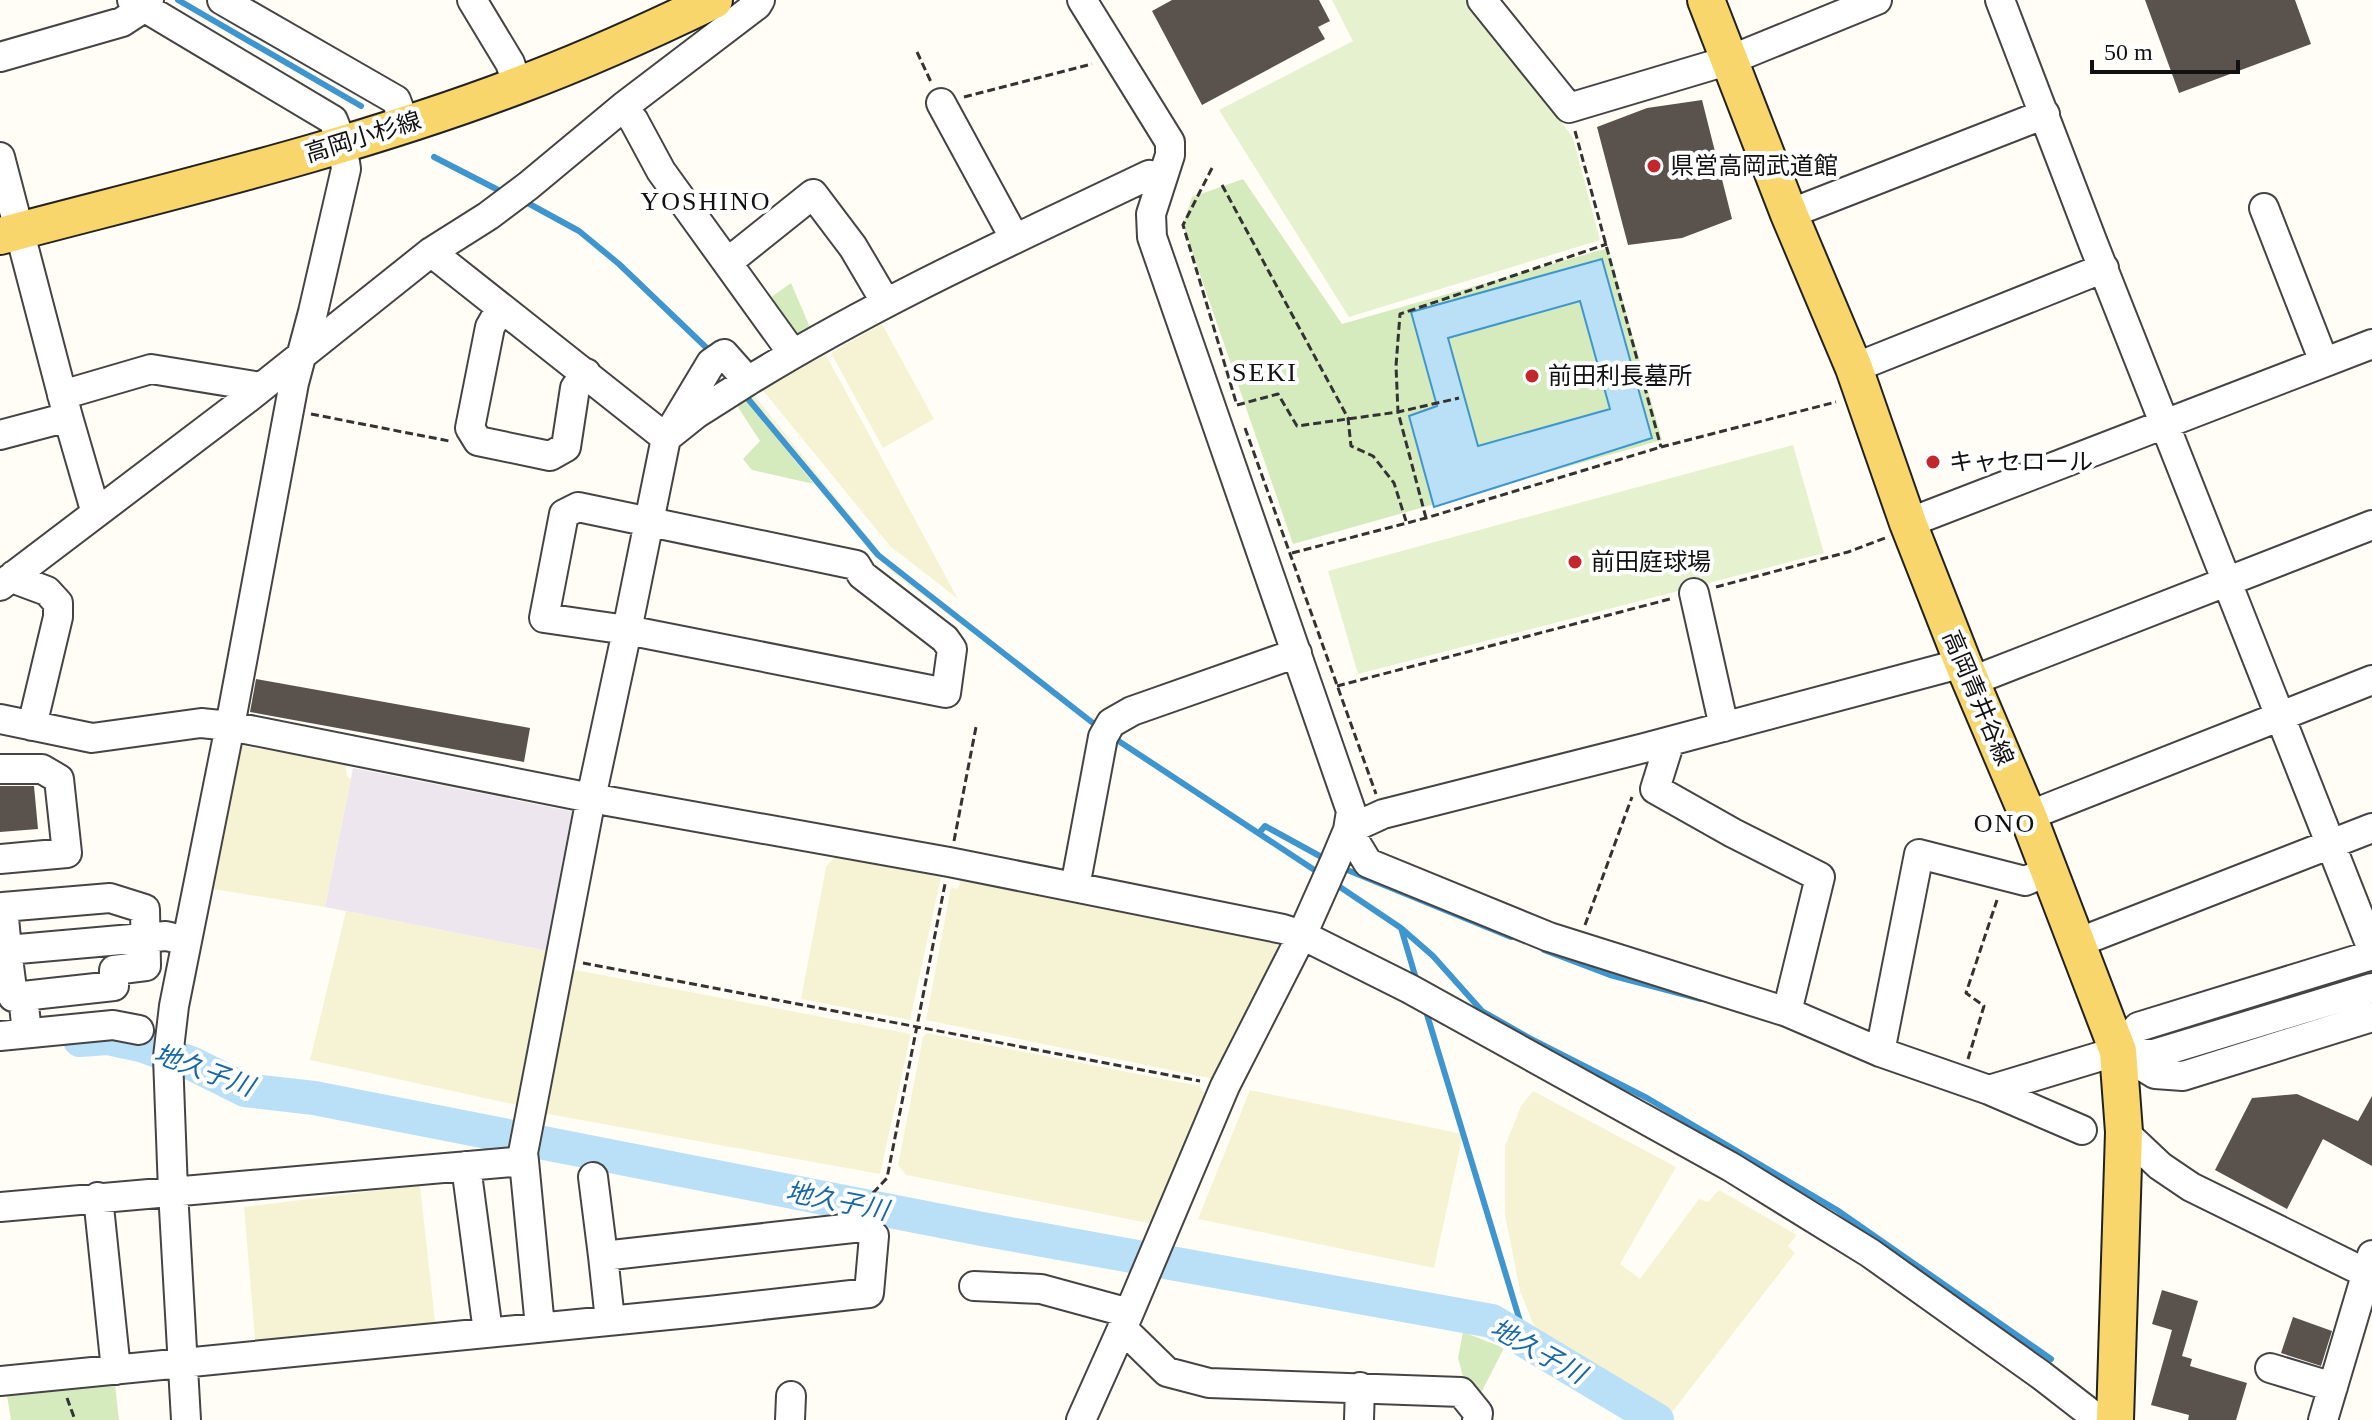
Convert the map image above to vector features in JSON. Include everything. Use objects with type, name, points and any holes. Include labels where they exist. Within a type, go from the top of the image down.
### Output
[{"type":"main road","name":"高岡小杉線","points":[[10,233],[405,124],[518,86],[628,42],[714,0]]},
{"type":"main road","name":"高岡青井谷線","points":[[1706,0],[1789,214],[1859,381],[1899,530],[1968,672],[2028,816],[2118,1051],[2124,1132],[2115,1420]]},
{"type":"street","points":[[222,0],[396,100],[405,124]]},
{"type":"street","points":[[7,581],[261,387],[431,252],[528,186],[760,0]]},
{"type":"street","points":[[1081,1420],[1225,1086],[1302,935],[1335,861],[1348,830],[1351,811],[1152,237],[1151,214],[1170,155],[1170,142],[1082,0]]},
{"type":"street","points":[[1482,0],[1569,108],[1730,60],[1877,0]]},
{"type":"street","points":[[2000,0],[2164,423],[2332,843],[2372,952],[2138,1027],[2118,1051]]},
{"type":"street","points":[[0,57],[122,22],[142,2],[333,120],[342,143],[346,169],[289,410],[174,1006],[168,1057],[186,1420]]},
{"type":"street","points":[[483,4],[518,86]]},
{"type":"street","points":[[941,103],[1015,239]]},
{"type":"street","points":[[623,107],[661,171],[793,354]]},
{"type":"street","points":[[1789,214],[2045,114]]},
{"type":"street","points":[[0,157],[10,233],[93,503],[98,510]]},
{"type":"street","points":[[666,438],[741,385],[886,303],[1149,175],[1161,183]]},
{"type":"street","points":[[728,262],[813,194],[853,247],[886,303]]},
{"type":"street","points":[[2264,208],[2324,362]]},
{"type":"street","points":[[431,252],[666,438]]},
{"type":"street","points":[[1859,381],[2104,268]]},
{"type":"street","points":[[501,308],[490,327],[470,428],[478,441],[550,456],[566,447],[575,388],[586,373]]},
{"type":"street","points":[[1899,530],[2164,423],[2372,344]]},
{"type":"street","points":[[540,1327],[525,1148],[559,959],[648,522],[666,438],[724,354],[741,385]]},
{"type":"street","points":[[0,435],[151,369],[261,387]]},
{"type":"street","points":[[578,507],[648,522],[856,565],[862,575],[945,639],[952,649],[946,693],[627,630],[544,618],[564,514],[578,507]]},
{"type":"street","points":[[1348,830],[1383,814],[1724,727],[1968,672],[2228,582],[2372,525]]},
{"type":"street","points":[[7,581],[20,581],[47,591],[58,603],[58,617],[32,726]]},
{"type":"street","points":[[1694,593],[1724,727]]},
{"type":"street","points":[[1075,887],[1107,730],[1132,711],[1297,653]]},
{"type":"street","points":[[2028,816],[2372,680]]},
{"type":"street","points":[[0,719],[92,738],[201,723],[230,726],[591,798],[949,862],[1302,935],[1410,989],[1731,1167],[1870,1253],[2099,1420]]},
{"type":"street","points":[[1657,745],[1655,789],[1820,877],[1787,1012]]},
{"type":"street","points":[[0,769],[42,769],[59,779],[67,853],[0,859]]},
{"type":"street","points":[[2095,936],[2372,828]]},
{"type":"street","points":[[1348,830],[1368,863],[1577,948],[1787,1012],[1880,1052],[1989,1090],[2082,1130]]},
{"type":"street","points":[[1880,1052],[1919,854],[2025,881],[2049,871]]},
{"type":"street","points":[[12,997],[114,986],[114,970],[146,966],[145,909],[110,898],[2,896],[14,1034],[113,1025],[139,1030]]},
{"type":"street","points":[[7,950],[166,936],[187,941]]},
{"type":"street","points":[[1989,1090],[2118,1051],[2154,1054],[2372,988]]},
{"type":"street","points":[[2118,1051],[2155,1074],[2183,1076],[2372,1017]]},
{"type":"street","points":[[2124,1132],[2160,1166],[2191,1187],[2370,1268],[2323,1420]]},
{"type":"street","points":[[0,1207],[466,1166],[525,1148]]},
{"type":"street","points":[[466,1166],[488,1332]]},
{"type":"street","points":[[593,1177],[610,1320]]},
{"type":"street","points":[[98,1197],[116,1370]]},
{"type":"street","points":[[0,1381],[869,1293],[874,1236],[864,1214],[603,1256]]},
{"type":"street","points":[[974,1286],[1041,1289],[1126,1320],[1167,1372],[1209,1383],[1461,1392],[1481,1418]]},
{"type":"street","points":[[2270,1368],[2333,1387]]},
{"type":"street","points":[[1359,1420],[1360,1387]]},
{"type":"path","points":[[917,52],[941,103],[1114,56]]},
{"type":"path","points":[[1569,108],[1661,447]]},
{"type":"path","points":[[1212,168],[1183,225],[1237,405],[1278,394],[1297,426],[1398,412],[1459,398]]},
{"type":"path","points":[[1222,185],[1348,418],[1351,446],[1373,456],[1394,483],[1407,523]]},
{"type":"path","points":[[1426,518],[1398,412],[1396,366],[1400,314],[1607,244]]},
{"type":"path","points":[[1290,554],[1426,518],[1661,447],[1859,381]]},
{"type":"path","points":[[289,410],[459,443],[475,435]]},
{"type":"path","points":[[1242,420],[1383,814]]},
{"type":"path","points":[[1337,686],[1848,552],[1899,530]]},
{"type":"path","points":[[864,1214],[887,1178],[976,727]]},
{"type":"path","points":[[1577,948],[1646,755],[1657,745]]},
{"type":"path","points":[[1962,1081],[1984,1006],[1966,993],[2004,877]]},
{"type":"path","points":[[559,959],[1225,1086]]},
{"type":"shaded area","points":[[882,324],[934,419],[883,448],[831,353]]},
{"type":"shaded area","points":[[826,355],[958,599],[890,546],[761,388]]},
{"type":"shaded area","points":[[754,395],[880,552],[974,634],[889,570],[748,402]]},
{"type":"shaded area","points":[[242,746],[345,763],[347,776],[351,779],[325,907],[213,889]]},
{"type":"shaded area","points":[[353,768],[575,812],[552,952],[325,907]]},
{"type":"shaded area","points":[[836,856],[941,877],[910,1020],[801,999],[826,867]]},
{"type":"shaded area","points":[[961,877],[1274,939],[1278,948],[1219,1080],[926,1020],[951,887],[958,889]]},
{"type":"shaded area","points":[[346,911],[552,952],[531,1108],[310,1060]]},
{"type":"shaded area","points":[[570,969],[911,1034],[880,1174],[542,1113]]},
{"type":"shaded area","points":[[927,1033],[1199,1086],[1209,1099],[1153,1224],[906,1175],[898,1165],[923,1037]]},
{"type":"shaded area","points":[[1250,1090],[1463,1134],[1434,1268],[1198,1219]]},
{"type":"shaded area","points":[[1533,1091],[1676,1167],[1620,1264],[1640,1279],[1699,1199],[1708,1202],[1719,1190],[1797,1235],[1788,1246],[1795,1253],[1666,1420],[1578,1368],[1580,1363],[1575,1358],[1535,1328],[1520,1291],[1505,1215],[1505,1146],[1521,1106]]},
{"type":"shaded area","points":[[420,1185],[436,1331],[256,1350],[244,1207]]},
{"type":"green space","points":[[1332,0],[1472,0],[1573,138],[1600,240],[1349,317],[1219,110],[1353,41]]},
{"type":"green space","points":[[1243,179],[1342,324],[1608,248],[1662,440],[1293,544],[1183,225],[1192,197]]},
{"type":"green space","points":[[791,283],[812,332],[799,339],[767,300]]},
{"type":"green space","points":[[745,398],[814,484],[752,470],[743,459],[760,441],[738,407]]},
{"type":"green space","name":"前田庭球場","points":[[1793,445],[1824,553],[1358,674],[1328,571]]},
{"type":"green space","points":[[1463,1332],[1504,1348],[1481,1393],[1465,1384],[1458,1358]]},
{"type":"green space","points":[[115,1384],[119,1420],[11,1420],[7,1396]]},
{"type":"water","points":[[1602,259],[1652,438],[1434,507],[1409,416],[1437,406],[1411,312]],"holes":[[[1580,301],[1610,409],[1478,446],[1448,338]]]},
{"type":"building","points":[[1172,0],[1319,0],[1330,21],[1318,27],[1325,39],[1202,105],[1152,11]]},
{"type":"building","points":[[2145,0],[2295,0],[2311,44],[2179,93]]},
{"type":"building","points":[[1702,100],[1732,219],[1682,238],[1628,245],[1597,127],[1647,108]]},
{"type":"building","points":[[256,679],[530,728],[524,762],[250,712]]},
{"type":"building","points":[[0,786],[34,786],[38,829],[0,832]]},
{"type":"building","points":[[2297,1094],[2358,1121],[2372,1096],[2372,1166],[2323,1139],[2287,1209],[2215,1170],[2252,1098]]},
{"type":"building","points":[[2162,1290],[2198,1301],[2182,1356],[2192,1359],[2190,1366],[2247,1383],[2236,1420],[2188,1420],[2189,1415],[2151,1405],[2172,1330],[2152,1324]]},
{"type":"building","points":[[2293,1317],[2332,1331],[2321,1366],[2281,1353]]},
{"type":"waterway","points":[[178,0],[361,106]]},
{"type":"waterway","points":[[434,157],[506,194]]},
{"type":"waterway","points":[[524,201],[579,231],[619,264],[713,354]]},
{"type":"waterway","points":[[744,394],[878,555],[1098,727]]},
{"type":"waterway","points":[[1111,736],[1322,875]]},
{"type":"waterway","points":[[1259,833],[1265,826],[1327,860]]},
{"type":"waterway","points":[[1340,867],[1511,937]]},
{"type":"waterway","points":[[1334,883],[1401,928],[1417,982]]},
{"type":"waterway","points":[[1401,928],[1433,956],[1482,1011],[1647,1098],[1837,1210],[2051,1359]]},
{"type":"waterway","points":[[1544,950],[1610,975],[1701,999]]},
{"type":"waterway","points":[[1425,1008],[1526,1341]]},
{"type":"waterway","name":"地久子川","points":[[80,1040],[107,1038],[144,1046],[193,1064],[245,1090],[314,1098],[982,1229],[1492,1321],[1657,1420]]},
{"type":"place","name":"県営高岡武道館","points":[[1654,166]]},
{"type":"place","name":"前田利長墓所","points":[[1532,376]]},
{"type":"place","name":"キャセロール","points":[[1933,462]]},
{"type":"place","name":"前田庭球場","points":[[1575,562]]},
{"type":"district","name":"YOSHINO","points":[[706,201]]},
{"type":"district","name":"SEKI","points":[[1265,372]]},
{"type":"district","name":"ONO","points":[[2005,823]]}]
